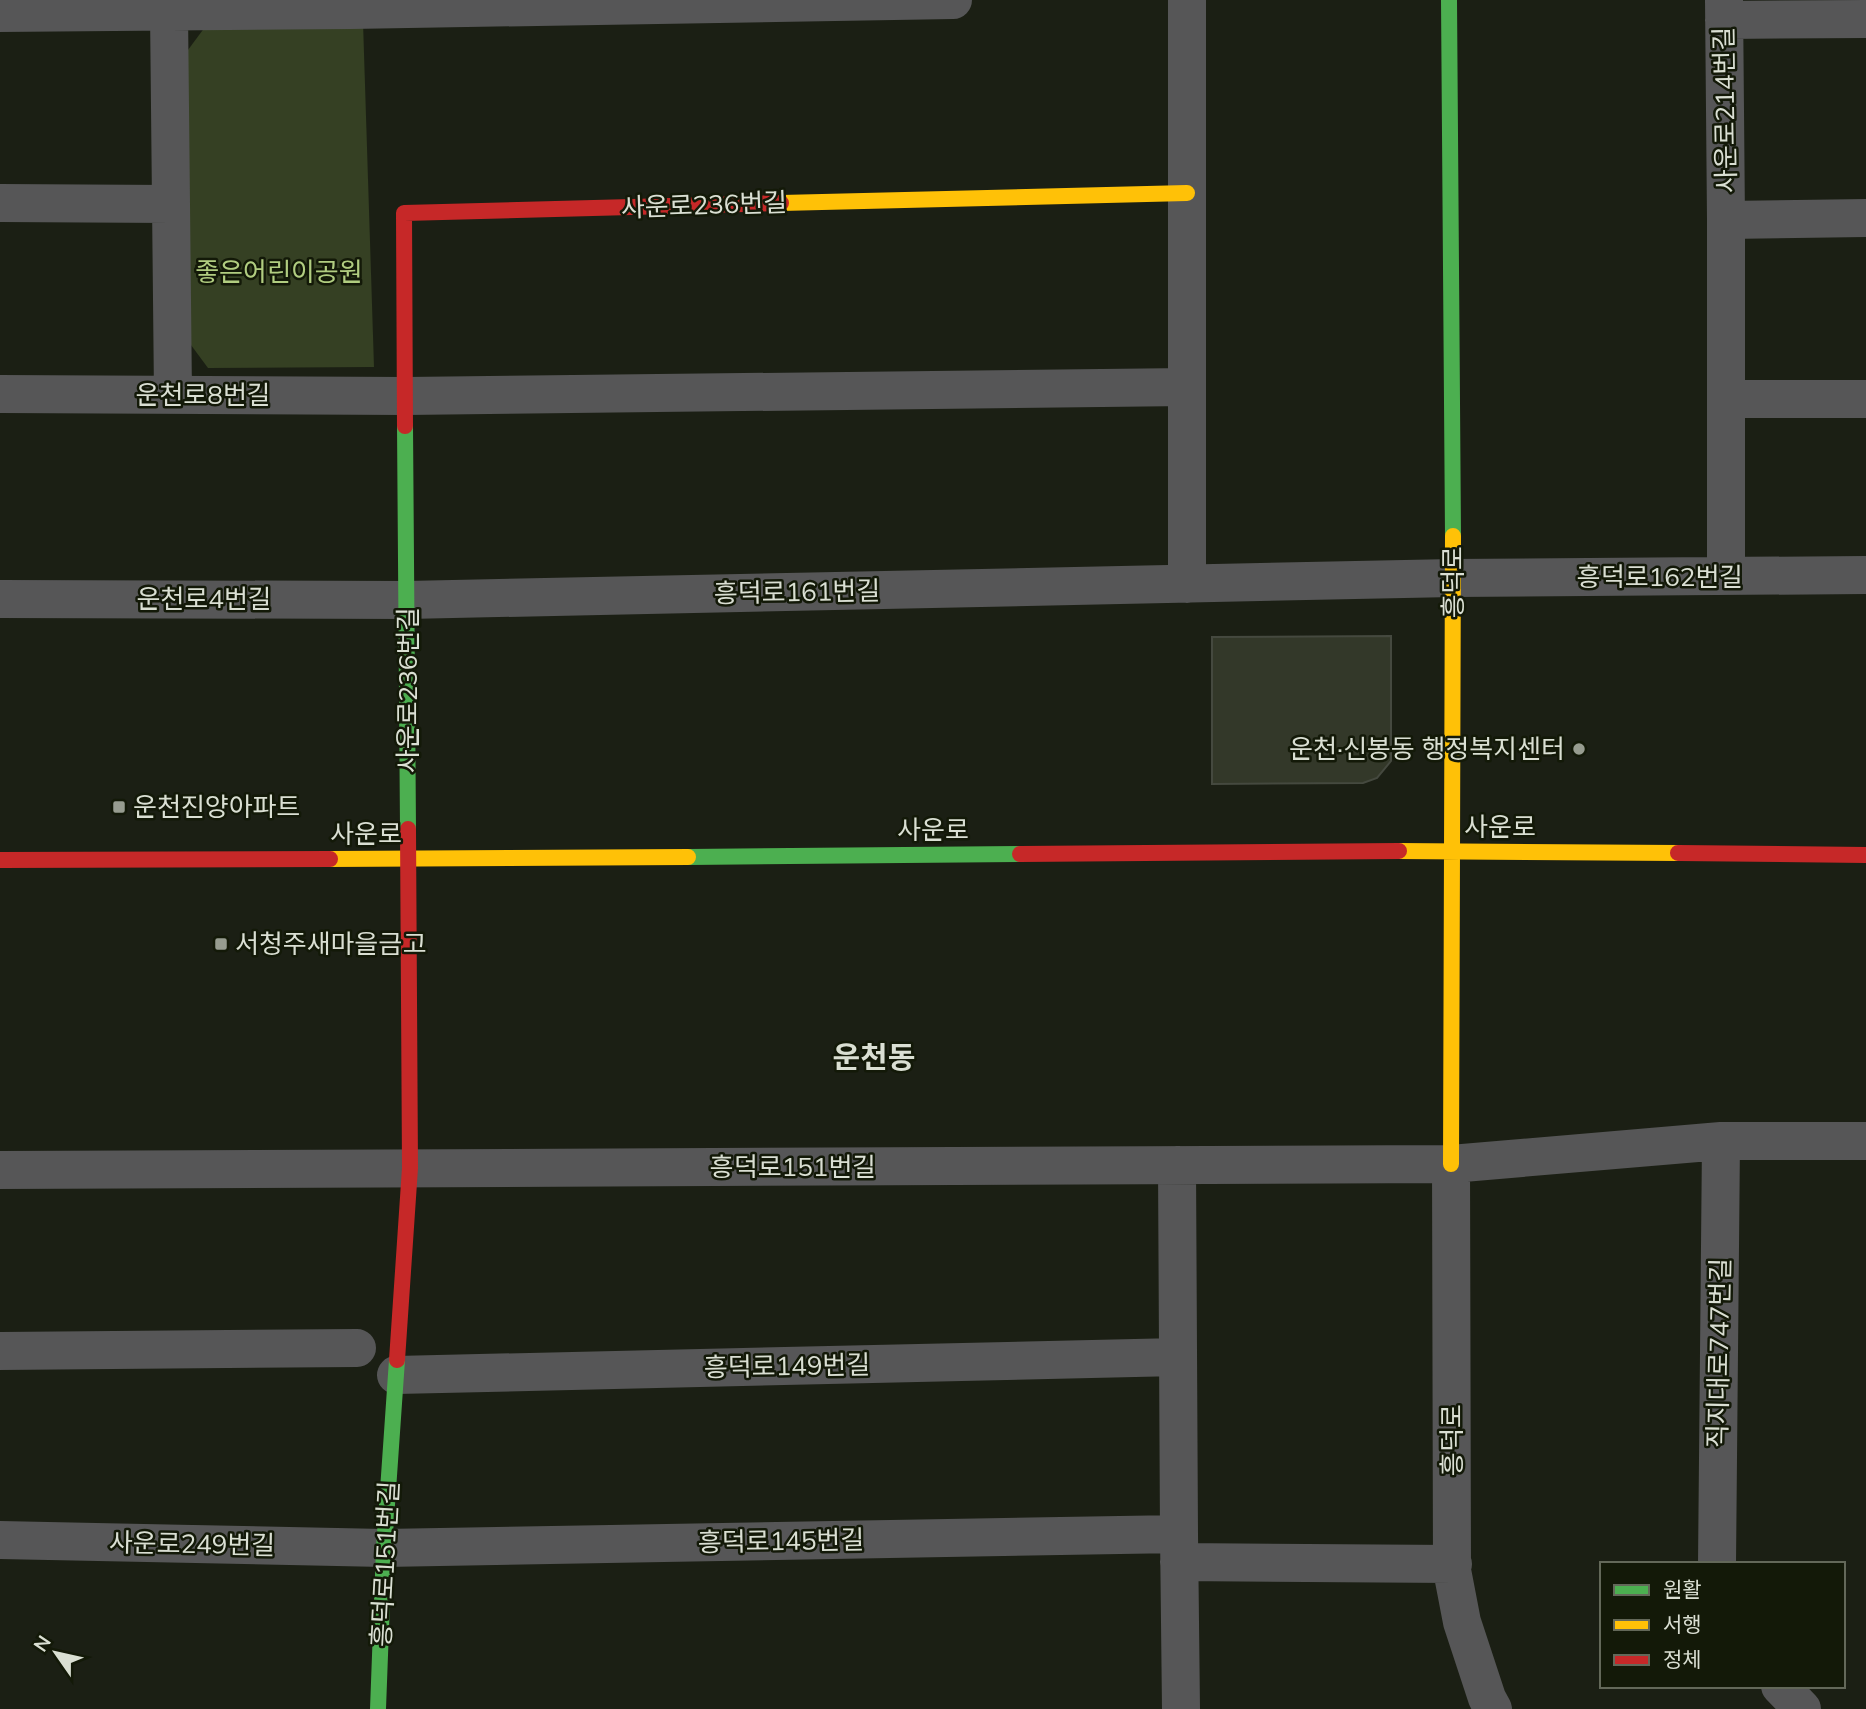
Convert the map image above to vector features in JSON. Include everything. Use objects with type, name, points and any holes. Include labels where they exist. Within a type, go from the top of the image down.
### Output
[{"type":"street","points":[[0,13],[351,5],[954,0]]},
{"type":"street","points":[[1186,584],[1187,0]]},
{"type":"street","name":"흥덕로","points":[[1449,0],[1453,578],[1452,1570],[1462,1622],[1487,1699],[1493,1709]]},
{"type":"street","points":[[1724,10],[1866,19]]},
{"type":"street","name":"사운로214번길","points":[[1724,10],[1726,576]]},
{"type":"street","points":[[169,11],[173,395]]},
{"type":"street","name":"사운로236번길","points":[[410,1168],[404,213],[1187,193]]},
{"type":"street","points":[[0,203],[171,204]]},
{"type":"street","name":"사운로214번길","points":[[1726,220],[1866,218]]},
{"type":"street","points":[[406,396],[1187,387]]},
{"type":"street","name":"운천로8번길","points":[[0,394],[406,396]]},
{"type":"street","points":[[1727,400],[1866,399]]},
{"type":"street","name":"흥덕로162번길","points":[[1453,578],[1866,575]]},
{"type":"street","name":"흥덕로161번길","points":[[407,600],[1453,578]]},
{"type":"street","name":"운천로4번길","points":[[0,599],[407,600]]},
{"type":"street","name":"사운로","points":[[0,860],[1452,851],[1866,855]]},
{"type":"street","points":[[1451,1164],[1721,1141],[1855,1141]]},
{"type":"street","name":"직지대로747번길","points":[[1717,1562],[1721,1141]]},
{"type":"street","name":"흥덕로151번길","points":[[0,1170],[1451,1164]]},
{"type":"street","points":[[1177,1166],[1181,1709]]},
{"type":"street","name":"흥덕로151번길","points":[[379,1709],[384,1548],[410,1168]]},
{"type":"street","points":[[0,1351],[357,1348]]},
{"type":"street","name":"흥덕로149번길","points":[[396,1375],[1178,1357]]},
{"type":"street","name":"사운로249번길","points":[[0,1540],[384,1548]]},
{"type":"street","name":"흥덕로145번길","points":[[384,1548],[1179,1548],[1453,1564]]},
{"type":"street","points":[[1782,1688],[1801,1709]]},
{"type":"green space","name":"좋은어린이공원","points":[[363,22],[374,367],[208,368],[188,341],[182,58],[208,23]]},
{"type":"building","points":[[1391,636],[1391,761],[1377,778],[1363,783],[1212,784],[1212,637]]},
{"type":"traffic: fast","points":[[1449,0],[1453,536]]},
{"type":"traffic: fast","points":[[405,426],[408,829]]},
{"type":"traffic: fast","points":[[688,857],[1020,854]]},
{"type":"traffic: fast","points":[[378,1709],[384,1548],[397,1360]]},
{"type":"traffic: slow","points":[[781,203],[1187,193]]},
{"type":"traffic: slow","points":[[1451,1164],[1453,536]]},
{"type":"traffic: slow","points":[[1399,851],[1678,853]]},
{"type":"traffic: slow","points":[[330,859],[688,857]]},
{"type":"traffic: jam","points":[[405,426],[404,213],[781,203]]},
{"type":"traffic: jam","points":[[397,1360],[410,1168],[408,829]]},
{"type":"traffic: jam","points":[[1020,854],[1399,851]]},
{"type":"traffic: jam","points":[[1678,853],[1866,855]]},
{"type":"traffic: jam","points":[[0,860],[330,859]]},
{"type":"place","name":"운천·신봉동 행정복지센터","points":[[1579,749]]},
{"type":"place","name":"운천진양아파트","points":[[119,807]]},
{"type":"place","name":"서청주새마을금고","points":[[221,944]]},
{"type":"district","name":"운천동","points":[[874,1058]]}]
